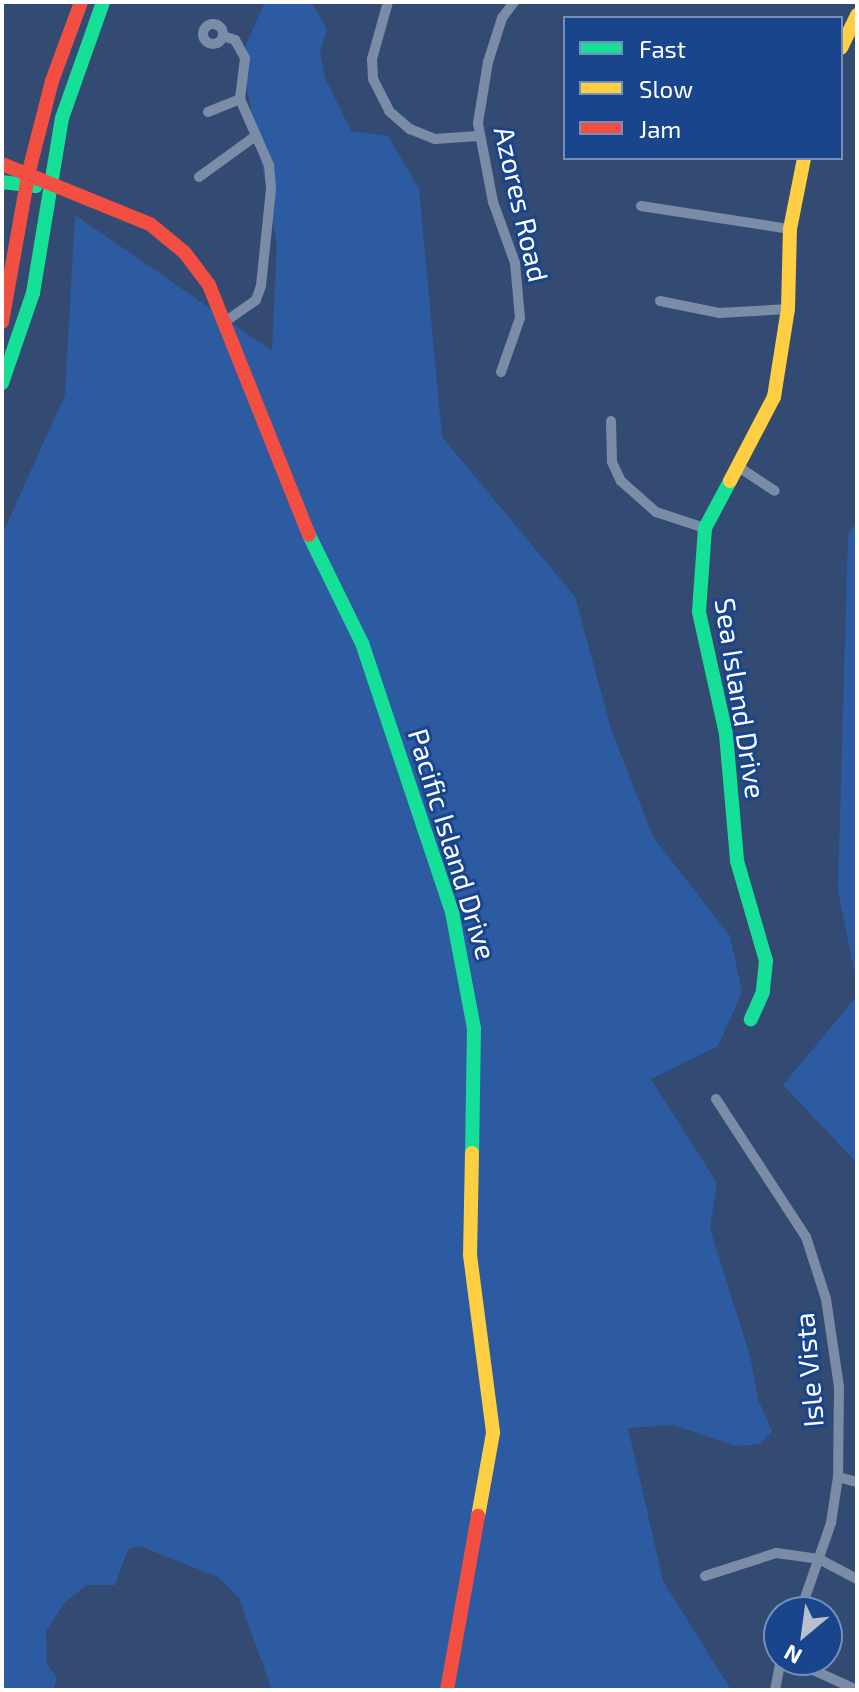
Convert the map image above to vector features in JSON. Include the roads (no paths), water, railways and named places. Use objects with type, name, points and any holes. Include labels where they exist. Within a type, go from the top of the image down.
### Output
[{"type":"main road","points":[[2,322],[29,171],[52,81],[81,2]]},
{"type":"main road","points":[[2,383],[33,293],[48,186],[62,118],[103,2]]},
{"type":"main road","points":[[843,44],[857,15]]},
{"type":"main road","name":"Sea Island Drive","points":[[751,1019],[763,992],[766,961],[737,861],[726,734],[717,676],[699,612],[705,528],[774,397],[788,309],[790,229],[804,160]]},
{"type":"main road","points":[[2,164],[29,171],[48,186]]},
{"type":"main road","points":[[2,182],[26,187],[48,186]]},
{"type":"main road","name":"Pacific Island Drive","points":[[48,186],[150,224],[185,253],[226,321],[285,484],[362,643],[452,912],[471,997],[475,1078],[470,1255],[489,1376],[492,1455],[447,1690]]},
{"type":"street","points":[[388,2],[372,59],[373,79],[389,111],[410,129],[435,139],[478,136]]},
{"type":"street","name":"Azores Road","points":[[501,372],[520,318],[515,263],[478,136],[488,62],[502,18],[514,2]]},
{"type":"street","points":[[223,36],[235,40],[245,58],[240,99],[254,137],[269,165],[271,189],[261,286],[256,300],[226,321]]},
{"type":"street","points":[[208,112],[240,99]]},
{"type":"street","points":[[199,177],[254,137]]},
{"type":"street","points":[[641,206],[790,229]]},
{"type":"street","points":[[660,301],[719,313],[788,309]]},
{"type":"street","points":[[611,421],[612,462],[621,481],[656,512],[705,528]]},
{"type":"street","points":[[737,466],[775,491]]},
{"type":"street","name":"Isle Vista","points":[[716,1099],[806,1237],[821,1272],[839,1387],[838,1477],[819,1559],[806,1596]]},
{"type":"street","points":[[838,1477],[857,1482]]},
{"type":"street","points":[[705,1576],[776,1553],[819,1559],[857,1579]]},
{"type":"street","points":[[826,1676],[857,1690]]}]
